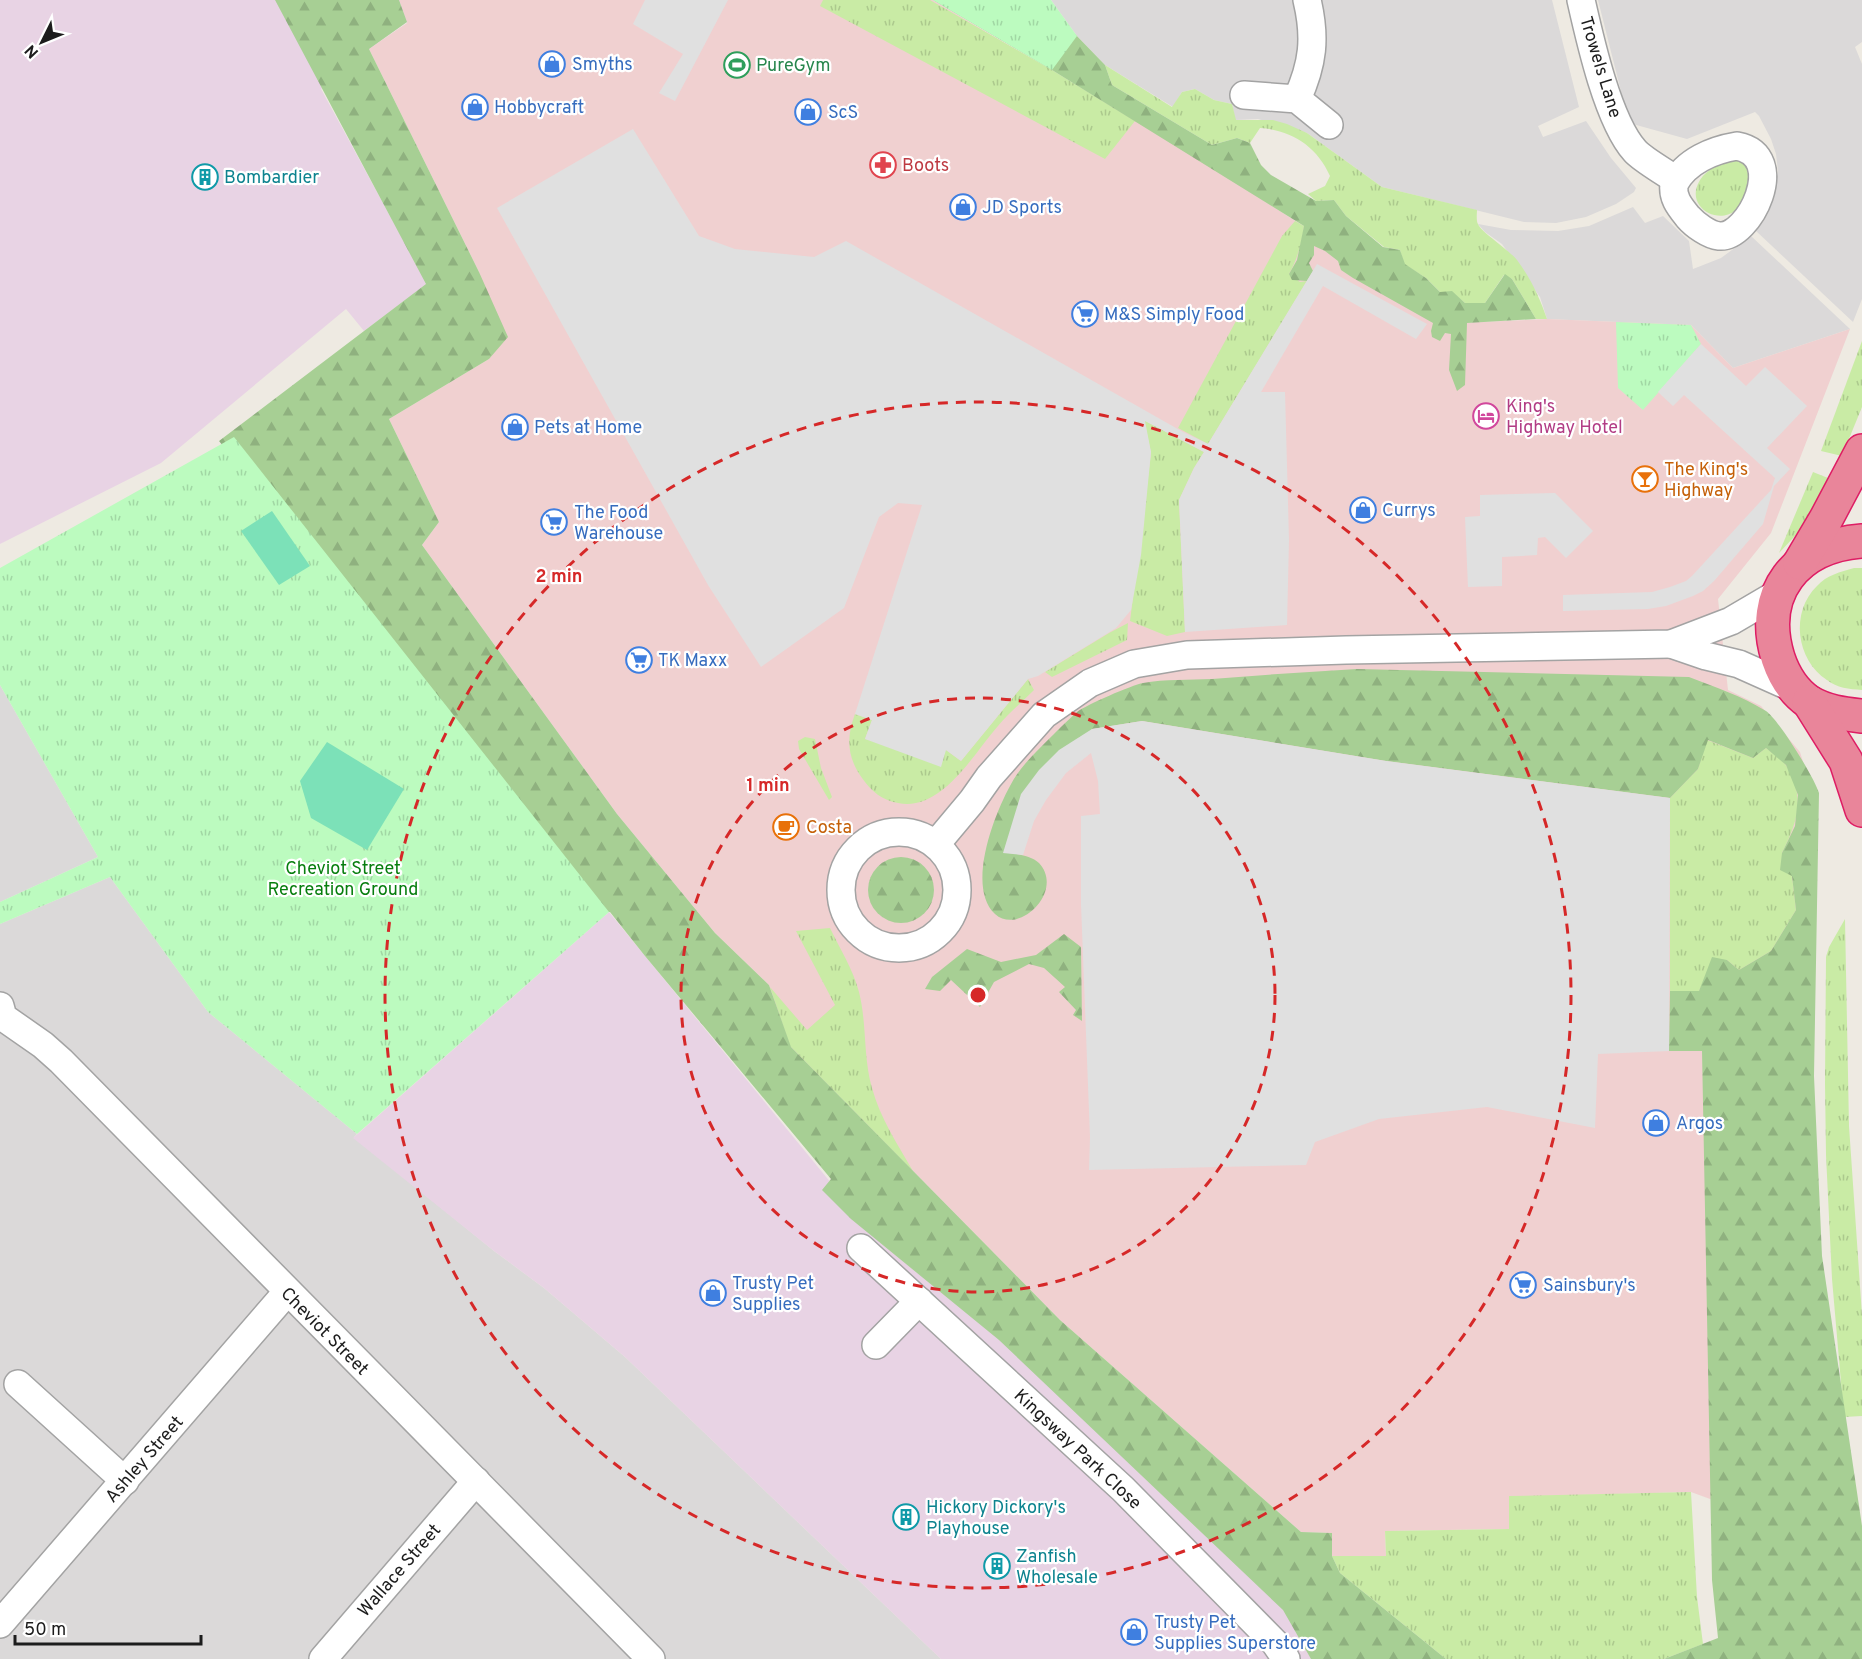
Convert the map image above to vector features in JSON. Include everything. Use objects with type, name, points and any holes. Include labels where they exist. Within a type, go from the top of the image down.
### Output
[{"type":"highway","points":[[1862,451],[1826,519],[1777,594],[1772,633],[1782,669],[1846,761],[1862,810]]},
{"type":"highway","points":[[1800,562],[1847,542],[1862,541]]},
{"type":"highway","points":[[1801,695],[1834,713],[1862,716]]},
{"type":"street","points":[[1297,99],[1306,79],[1314,37],[1307,0]]},
{"type":"street","name":"Trowels Lane","points":[[1581,0],[1606,91],[1618,125],[1635,151],[1676,180]]},
{"type":"street","points":[[1244,95],[1297,99],[1329,125]]},
{"type":"street","points":[[936,844],[995,769],[1044,715],[1090,683],[1134,664],[1198,655],[1671,644],[1731,621],[1777,594]]},
{"type":"street","points":[[1671,644],[1739,664],[1801,695]]},
{"type":"street","points":[[900,831],[925,837],[936,844],[948,857],[955,873],[958,890],[950,920],[930,940],[903,948],[875,943],[864,936],[848,916],[841,891],[845,869],[857,850],[874,837],[900,831]]},
{"type":"street","name":"Cheviot Street","points":[[1,1014],[61,1061],[286,1292],[651,1659]]},
{"type":"street","name":"Kingsway Park Close","points":[[861,1248],[1123,1489],[1275,1643],[1286,1659]]},
{"type":"street","name":"Ashley Street","points":[[0,1624],[286,1292]]},
{"type":"street","points":[[876,1345],[919,1301]]},
{"type":"street","points":[[18,1384],[125,1481]]},
{"type":"street","name":"Wallace Street","points":[[323,1659],[476,1481]]},
{"type":"shaded area","points":[[0,0],[399,0],[407,22],[369,49],[321,89],[427,284],[364,331],[346,309],[161,463],[0,544]]},
{"type":"shaded area","points":[[399,0],[933,0],[1173,143],[1456,323],[1547,319],[1691,325],[1733,368],[1850,329],[1771,533],[1718,599],[1728,690],[1761,706],[1800,752],[1813,794],[1721,1503],[1691,1492],[1509,1497],[1509,1529],[1385,1531],[1386,1556],[1332,1556],[1332,1533],[1301,1532],[1060,1320],[790,1046],[769,985],[715,933],[617,814],[422,545],[439,522],[389,419],[489,359],[479,272],[369,49],[407,23]]},
{"type":"shaded area","points":[[645,0],[728,0],[675,101],[659,93],[683,54],[633,24]]},
{"type":"shaded area","points":[[1051,0],[1552,0],[1579,107],[1538,126],[1543,137],[1586,121],[1611,158],[1636,188],[1634,192],[1616,204],[1586,217],[1556,223],[1524,222],[1382,187],[1307,133],[1258,119],[1235,120],[1232,104],[1214,100],[1195,89],[1182,92],[1173,107],[1105,65],[1077,36]]},
{"type":"shaded area","points":[[1598,0],[1862,0],[1862,42],[1855,47],[1862,64],[1862,299],[1853,322],[1756,231],[1768,212],[1778,171],[1771,139],[1759,116],[1755,112],[1687,139],[1629,123]]},
{"type":"shaded area","points":[[633,129],[699,236],[735,249],[814,257],[846,241],[1208,444],[1317,264],[1427,324],[1416,339],[1323,286],[1261,392],[1285,392],[1289,540],[1287,625],[1185,632],[1179,500],[1204,452],[1145,421],[1151,452],[1141,555],[1131,610],[1116,628],[1038,676],[1028,679],[961,761],[946,750],[941,767],[865,739],[872,720],[855,714],[922,505],[898,503],[879,517],[844,608],[761,667],[708,585],[497,208]]},
{"type":"shaded area","points":[[1633,207],[1645,223],[1663,216],[1689,241],[1693,269],[1721,258],[1751,236],[1850,329],[1733,368],[1691,325],[1547,319],[1540,297],[1502,244],[1478,224],[1511,230],[1558,231],[1589,226]]},
{"type":"shaded area","points":[[1701,344],[1746,386],[1765,367],[1807,406],[1767,448],[1790,469],[1774,486],[1763,524],[1714,581],[1693,596],[1666,606],[1648,609],[1563,611],[1563,595],[1652,592],[1686,581],[1771,490],[1775,478],[1684,395],[1673,406],[1658,392]]},
{"type":"shaded area","points":[[1555,493],[1593,531],[1566,558],[1545,537],[1538,538],[1537,555],[1502,557],[1502,586],[1468,587],[1465,517],[1480,516],[1480,495]]},
{"type":"shaded area","points":[[0,685],[98,857],[0,902]]},
{"type":"shaded area","points":[[1142,721],[1386,761],[1670,798],[1669,1051],[1598,1054],[1595,1128],[1487,1107],[1379,1119],[1315,1142],[1306,1165],[1089,1170],[1090,1137],[1081,904],[1081,816],[1100,814],[1098,781],[1091,753],[1066,773],[1046,800],[1034,821],[1023,855],[1003,853],[1021,794],[1039,770],[1059,750],[1092,729]]},
{"type":"shaded area","points":[[110,877],[208,1012],[357,1134],[354,1137],[494,1251],[544,1288],[625,1357],[941,1659],[0,1659],[0,924]]},
{"type":"shaded area","points":[[609,912],[877,1239],[1097,1419],[1368,1659],[941,1659],[625,1357],[544,1288],[353,1138]]},
{"type":"green space","points":[[275,0],[399,0],[407,22],[369,49],[479,272],[508,337],[489,359],[389,419],[439,522],[422,545],[617,814],[715,933],[769,985],[791,1047],[1060,1320],[1301,1532],[1332,1533],[1332,1556],[1340,1573],[1446,1659],[1311,1659],[1283,1610],[999,1340],[851,1219],[822,1190],[831,1179],[610,912],[579,912],[377,636],[219,441],[426,284]]},
{"type":"green space","points":[[823,0],[930,0],[1135,121],[1105,159],[820,6]]},
{"type":"green space","points":[[933,0],[1075,34],[1105,65],[1112,85],[1212,145],[1237,138],[1250,143],[1261,165],[1271,175],[1316,201],[1334,200],[1346,216],[1383,247],[1400,250],[1405,264],[1426,278],[1440,292],[1452,291],[1465,303],[1485,303],[1505,274],[1512,279],[1536,319],[1467,323],[1465,385],[1457,391],[1449,370],[1451,334],[1445,333],[1440,341],[1432,337],[1433,323],[1353,278],[1341,270],[1338,261],[1314,246],[1314,255],[1309,263],[1313,271],[1307,281],[1292,280],[1289,274],[1297,260],[1304,226],[1052,70]]},
{"type":"green space","points":[[933,0],[1051,0],[1077,36],[1052,70]]},
{"type":"green space","points":[[1105,65],[1172,107],[1182,92],[1195,89],[1214,100],[1232,104],[1236,120],[1273,120],[1307,133],[1382,187],[1477,210],[1477,221],[1480,227],[1517,260],[1526,273],[1547,319],[1536,319],[1512,279],[1504,275],[1485,303],[1465,303],[1452,292],[1440,292],[1426,278],[1404,264],[1400,250],[1384,247],[1346,216],[1334,200],[1316,201],[1308,194],[1325,186],[1330,176],[1318,156],[1292,136],[1260,128],[1250,143],[1237,138],[1212,145],[1112,85]]},
{"type":"green space","points":[[1735,158],[1747,165],[1748,173],[1740,206],[1722,216],[1712,214],[1703,209],[1697,201],[1696,191],[1700,180],[1711,169]]},
{"type":"green space","points":[[1295,221],[1304,226],[1299,251],[1289,274],[1300,282],[1307,281],[1208,444],[1178,428],[1282,236]]},
{"type":"green space","points":[[1616,322],[1691,325],[1701,344],[1643,410],[1618,388]]},
{"type":"green space","points":[[1862,341],[1862,407],[1842,456],[1821,451]]},
{"type":"green space","points":[[1144,420],[1204,452],[1179,500],[1185,632],[1167,636],[1130,621],[1151,453]]},
{"type":"green space","name":"Cheviot Street Recreation Ground","points":[[234,437],[609,912],[357,1134],[208,1012],[110,877],[0,924],[0,902],[98,857],[0,685],[0,568]]},
{"type":"green space","points":[[1813,472],[1833,480],[1810,520],[1779,553]]},
{"type":"green space","points":[[272,511],[310,566],[279,585],[241,531]]},
{"type":"green space","points":[[1854,568],[1862,568],[1862,690],[1848,689],[1827,680],[1809,661],[1800,635],[1800,622],[1808,597],[1825,579]]},
{"type":"green space","points":[[1128,623],[1127,640],[1052,677],[1045,672],[1109,633]]},
{"type":"green space","points":[[1357,669],[1689,677],[1738,696],[1772,716],[1816,785],[1819,793],[1814,1076],[1822,1256],[1862,1526],[1862,1659],[1664,1659],[1718,1638],[1712,1580],[1702,1051],[1669,1051],[1670,991],[1699,991],[1712,957],[1727,960],[1739,970],[1771,951],[1796,910],[1792,876],[1780,870],[1782,853],[1795,826],[1798,795],[1786,765],[1766,748],[1753,758],[1708,740],[1698,769],[1670,798],[1386,761],[1142,721],[1092,729],[1009,853],[1029,857],[1039,863],[1046,874],[1043,897],[1036,907],[1016,919],[1005,919],[995,914],[987,902],[983,887],[983,869],[991,832],[1004,799],[1024,765],[1077,712],[1099,700],[1143,683]]},
{"type":"green space","points":[[1028,679],[1034,690],[1002,721],[956,778],[929,799],[914,803],[887,800],[870,787],[853,763],[849,739],[855,714],[872,720],[865,739],[946,750],[961,761]]},
{"type":"green space","points":[[805,737],[815,739],[821,768],[832,797],[829,800],[799,749],[798,741]]},
{"type":"green space","points":[[1707,740],[1753,758],[1766,748],[1787,767],[1793,779],[1798,800],[1792,831],[1782,853],[1792,876],[1796,910],[1771,951],[1739,970],[1727,960],[1706,976],[1699,991],[1670,991],[1670,798],[1698,769]]},
{"type":"green space","points":[[327,742],[404,789],[367,850],[311,818],[300,781]]},
{"type":"green space","points":[[901,857],[914,860],[924,867],[931,877],[934,890],[931,903],[924,913],[914,920],[901,923],[888,920],[878,913],[871,903],[868,890],[871,877],[878,867],[888,860]]},
{"type":"green space","points":[[1845,919],[1849,1126],[1862,1315],[1862,1416],[1844,1417],[1832,1279],[1825,1084],[1826,957]]},
{"type":"green space","points":[[830,928],[850,967],[859,992],[867,1064],[875,1099],[913,1171],[790,1046],[770,987],[807,1030],[835,1005],[796,931]]},
{"type":"green space","points":[[1064,934],[1081,947],[1082,1021],[1073,1015],[1076,1010],[1059,992],[1065,987],[1044,968],[1029,964],[994,982],[980,1007],[951,980],[940,991],[925,989],[932,977],[967,949],[1001,962],[1036,955]]},
{"type":"green space","points":[[1691,1492],[1697,1597],[1703,1644],[1664,1659],[1446,1659],[1340,1573],[1332,1556],[1386,1556],[1385,1531],[1509,1529],[1509,1496]]},
{"type":"place","name":"Smyths","points":[[552,64]]},
{"type":"place","name":"PureGym","points":[[737,65]]},
{"type":"place","name":"Hobbycraft","points":[[475,107]]},
{"type":"place","name":"ScS","points":[[808,112]]},
{"type":"place","name":"Boots","points":[[883,165]]},
{"type":"place","name":"Bombardier","points":[[205,177]]},
{"type":"place","name":"JD Sports","points":[[963,207]]},
{"type":"place","name":"M&S Simply Food","points":[[1085,314]]},
{"type":"place","name":"King's Highway Hotel","points":[[1486,416]]},
{"type":"place","name":"Pets at Home","points":[[515,427]]},
{"type":"place","name":"The King's Highway","points":[[1645,479]]},
{"type":"place","name":"Currys","points":[[1363,510]]},
{"type":"place","name":"The Food Warehouse","points":[[554,522]]},
{"type":"place","name":"TK Maxx","points":[[639,660]]},
{"type":"place","name":"Costa","points":[[786,827]]},
{"type":"place","name":"Argos","points":[[1656,1123]]},
{"type":"place","name":"Sainsbury's","points":[[1523,1285]]},
{"type":"place","name":"Trusty Pet Supplies","points":[[713,1293]]},
{"type":"place","name":"Hickory Dickory's Playhouse","points":[[906,1517]]},
{"type":"place","name":"Zanfish Wholesale","points":[[997,1566]]},
{"type":"place","name":"Trusty Pet Supplies Superstore","points":[[1134,1632]]}]
